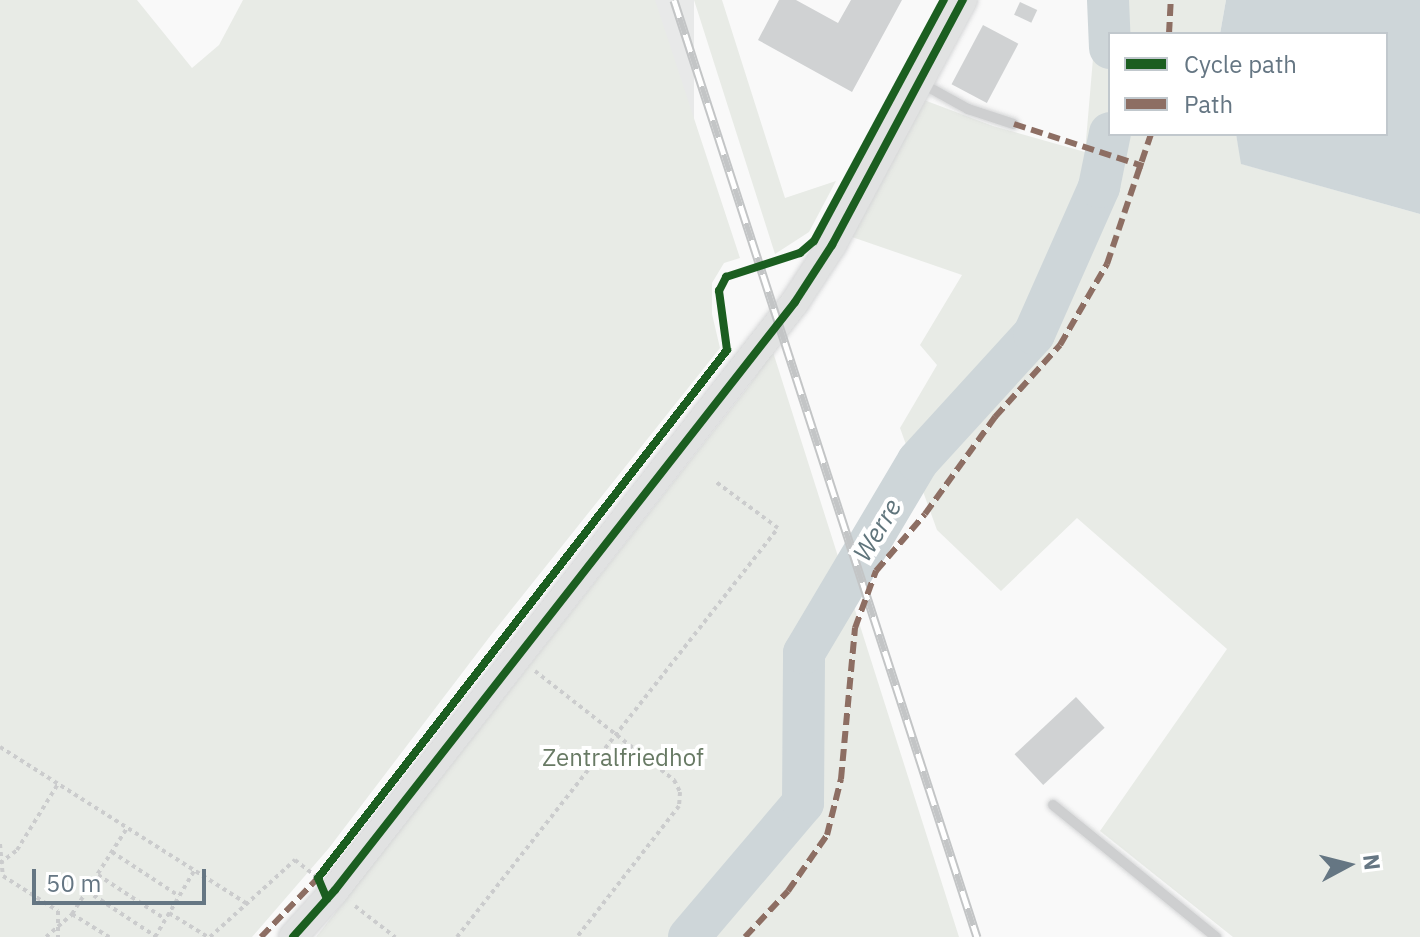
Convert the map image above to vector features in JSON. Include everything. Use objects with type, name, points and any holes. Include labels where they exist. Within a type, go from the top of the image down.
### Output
[{"type":"street","points":[[293,937],[326,884],[517,657],[795,302],[832,245],[963,0]]},
{"type":"lane","points":[[920,83],[968,109],[1014,124]]},
{"type":"lane","points":[[1053,805],[1216,937]]},
{"type":"path","points":[[457,937],[778,528],[716,482]]},
{"type":"path","points":[[517,657],[674,780],[680,792],[679,806],[577,937]]},
{"type":"path","points":[[0,747],[247,904]]},
{"type":"path","points":[[1,862],[17,850],[58,784]]},
{"type":"path","points":[[46,937],[72,914],[127,828]]},
{"type":"path","points":[[0,844],[3,876],[58,911],[58,937]]},
{"type":"path","points":[[112,852],[179,896]]},
{"type":"path","points":[[169,913],[209,937],[295,860],[395,937]]},
{"type":"path","points":[[87,891],[155,937],[194,871]]},
{"type":"path","points":[[98,875],[165,919]]},
{"type":"path","points":[[72,914],[109,937]]},
{"type":"shaded area","points":[[655,0],[694,0],[694,272],[655,272]]},
{"type":"shaded area","points":[[1226,0],[1420,0],[1420,214],[1241,164],[1236,136],[1388,136],[1388,32],[1220,32]]},
{"type":"green space","points":[[0,0],[137,0],[192,68],[219,45],[243,0],[655,0],[740,258],[724,263],[712,283],[712,314],[720,348],[491,635],[329,848],[252,937],[0,937]]},
{"type":"green space","points":[[694,0],[722,0],[785,198],[836,181],[809,232],[775,254]]},
{"type":"green space","points":[[1098,0],[1226,0],[1220,32],[1108,32],[1108,136],[1236,136],[1242,164],[1420,214],[1420,937],[1233,937],[1100,831],[1227,649],[1077,518],[1001,591],[937,530],[900,428],[937,365],[920,345],[962,275],[852,237],[924,100],[993,126],[1085,152]]},
{"type":"green space","name":"Zentralfriedhof","points":[[773,352],[959,937],[316,937],[748,387]]},
{"type":"building","points":[[779,0],[796,0],[838,23],[851,0],[902,0],[852,92],[758,40]]},
{"type":"building","points":[[1020,2],[1037,10],[1031,23],[1014,15]]},
{"type":"building","points":[[983,25],[1018,44],[987,103],[952,84]]},
{"type":"building","points":[[1076,697],[1105,728],[1043,785],[1015,754]]},
{"type":"waterway","name":"Werre","points":[[1108,0],[1109,32]]},
{"type":"waterway","name":"Werre","points":[[689,937],[803,803],[804,653],[918,461],[1034,334],[1099,187],[1109,136]]},
{"type":"railway","points":[[674,0],[977,937]]},
{"type":"marked path","points":[[1169,32],[1171,0]]},
{"type":"marked path","points":[[1014,124],[1143,166]]},
{"type":"marked path","points":[[745,937],[788,891],[827,835],[841,779],[855,628],[876,571],[925,514],[995,417],[1060,345],[1107,264],[1150,136]]},
{"type":"marked path","points":[[261,937],[318,878]]},
{"type":"cycle path","points":[[327,899],[318,878],[727,350],[719,291],[726,277],[800,253],[814,241],[944,0]]},
{"type":"cycle path","points":[[293,937],[335,890],[795,302],[832,245],[963,0]]}]
